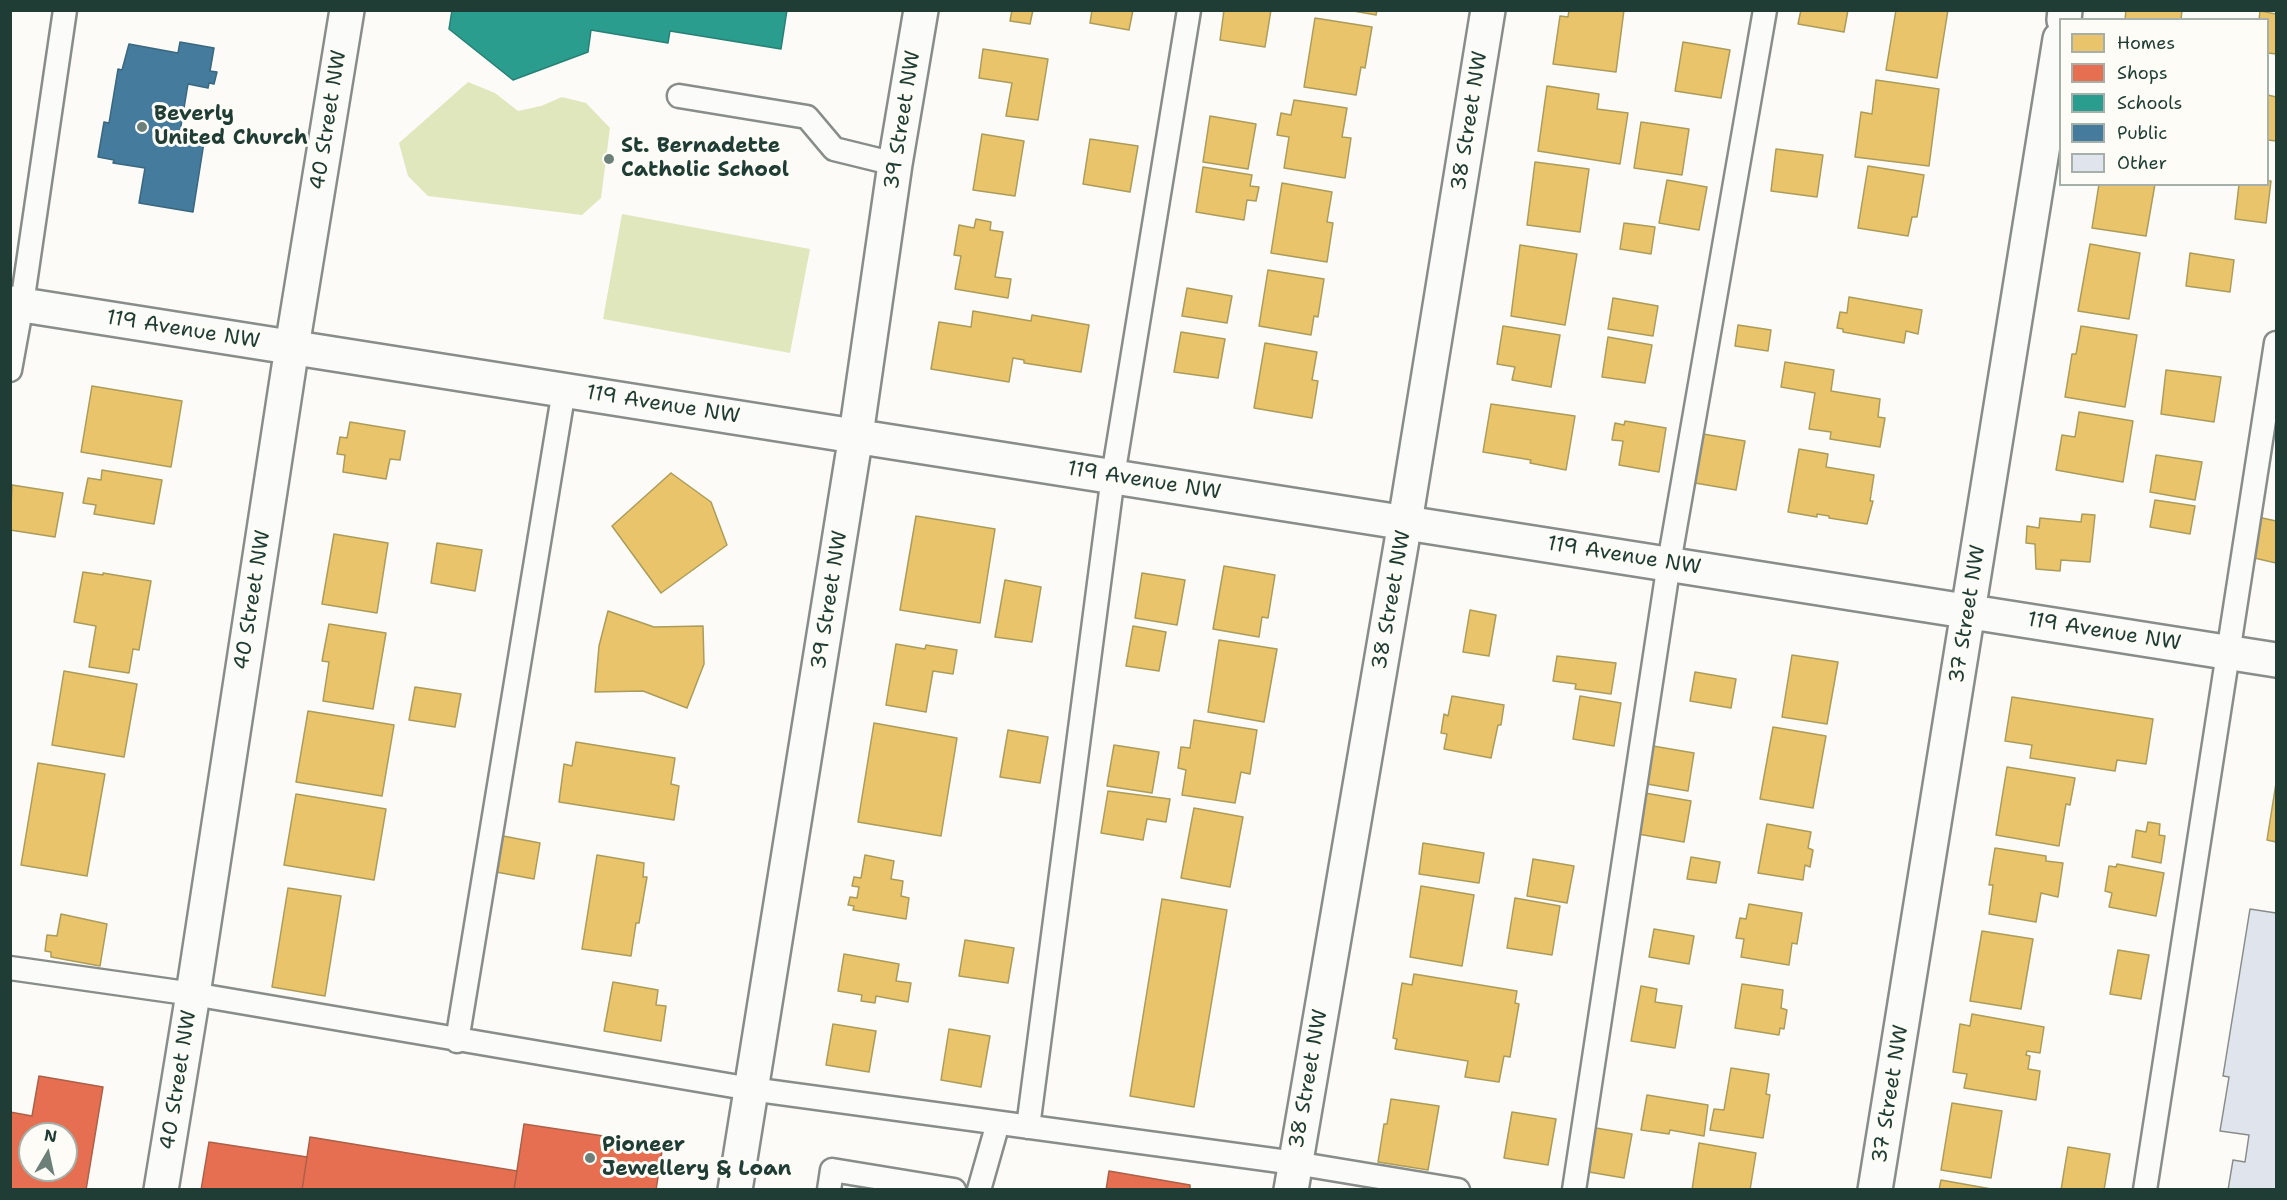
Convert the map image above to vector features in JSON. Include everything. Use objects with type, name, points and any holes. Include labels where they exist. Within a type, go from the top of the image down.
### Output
[{"type":"street","name":"40 Street NW","points":[[160,1190],[193,994],[292,346],[348,10]]},
{"type":"street","name":"39 Street NW","points":[[735,1190],[856,435],[895,164],[921,10]]},
{"type":"street","name":"38 Street NW","points":[[1293,1176],[1405,522],[1488,10]]},
{"type":"street","name":"37 Street NW","points":[[1875,1190],[2059,51]]},
{"type":"street","name":"119 Avenue NW","points":[[16,303],[2277,660]]},
{"type":"lane","points":[[10,370],[16,303],[65,10]]},
{"type":"lane","points":[[1028,1127],[1113,476],[1189,10]]},
{"type":"lane","points":[[1574,1190],[1669,563],[1765,10]]},
{"type":"lane","points":[[680,96],[807,117],[834,149],[895,164]]},
{"type":"lane","points":[[2145,1190],[2277,343]]},
{"type":"lane","points":[[458,1041],[564,390]]},
{"type":"lane","points":[[10,968],[193,994],[458,1041],[751,1089],[1028,1127],[1293,1176],[1458,1190]]},
{"type":"lane","points":[[979,1190],[998,1123]]},
{"type":"lane","points":[[829,1190],[832,1170],[954,1190]]},
{"type":"green space","points":[[468,82],[495,93],[518,111],[541,106],[562,97],[586,103],[610,128],[601,198],[582,215],[428,196],[408,176],[399,143]]},
{"type":"green space","points":[[622,214],[810,249],[790,353],[603,319]]},
{"type":"building: Homes","points":[[1012,10],[1033,10],[1030,24],[1010,21]]},
{"type":"building: Homes","points":[[1092,10],[1133,10],[1129,30],[1090,23]]},
{"type":"building: Homes","points":[[1224,10],[1271,10],[1265,47],[1220,40]]},
{"type":"building: Homes","points":[[1348,10],[1377,10],[1376,15]]},
{"type":"building: Homes","points":[[1569,10],[1624,10],[1616,72],[1553,64],[1560,16],[1568,17]]},
{"type":"building: Homes","points":[[1801,10],[1848,10],[1844,32],[1798,24]]},
{"type":"building: Homes","points":[[1896,10],[1948,10],[1937,78],[1886,70]]},
{"type":"building: Homes","points":[[2126,10],[2182,10],[2181,18],[2125,18]]},
{"type":"building: Homes","points":[[2260,11],[2276,14],[2276,54],[2269,53],[2269,18],[2259,18]]},
{"type":"building: Homes","points":[[1315,18],[1372,27],[1365,68],[1361,67],[1356,95],[1304,87]]},
{"type":"building: Homes","points":[[1683,42],[1730,50],[1721,98],[1675,91]]},
{"type":"building: Homes","points":[[983,49],[1048,59],[1038,120],[1006,116],[1012,83],[979,78]]},
{"type":"building: Homes","points":[[1876,80],[1939,89],[1929,166],[1855,157],[1861,112],[1872,114]]},
{"type":"building: Homes","points":[[1547,86],[1599,94],[1597,109],[1628,113],[1620,164],[1538,151]]},
{"type":"building: Homes","points":[[2269,95],[2276,97],[2276,141],[2269,140]]},
{"type":"building: Homes","points":[[1294,100],[1347,108],[1342,137],[1351,138],[1345,178],[1284,168],[1289,137],[1277,135],[1281,113],[1291,115]]},
{"type":"building: Homes","points":[[1210,116],[1256,124],[1248,169],[1203,162]]},
{"type":"building: Homes","points":[[1641,122],[1689,129],[1682,175],[1634,168]]},
{"type":"building: Homes","points":[[982,134],[1024,141],[1015,196],[973,190]]},
{"type":"building: Homes","points":[[1090,139],[1138,146],[1130,192],[1083,184]]},
{"type":"building: Homes","points":[[1776,149],[1823,155],[1817,197],[1771,191]]},
{"type":"building: Homes","points":[[1535,162],[1589,169],[1580,232],[1527,225]]},
{"type":"building: Homes","points":[[1868,166],[1924,175],[1917,217],[1912,217],[1908,236],[1858,228]]},
{"type":"building: Homes","points":[[1203,167],[1252,175],[1250,186],[1259,187],[1256,201],[1247,200],[1244,220],[1196,212]]},
{"type":"building: Homes","points":[[1667,180],[1707,187],[1699,230],[1659,223]]},
{"type":"building: Homes","points":[[2269,181],[2271,181],[2266,223],[2235,219],[2239,186],[2269,186]]},
{"type":"building: Homes","points":[[1282,183],[1332,192],[1327,222],[1333,223],[1327,262],[1271,253]]},
{"type":"building: Homes","points":[[2099,186],[2155,186],[2146,236],[2092,228]]},
{"type":"building: Homes","points":[[976,219],[991,222],[990,230],[1003,232],[995,277],[1011,279],[1008,298],[955,289],[961,256],[954,255],[959,225],[974,228]]},
{"type":"building: Homes","points":[[1624,223],[1655,227],[1651,254],[1620,249]]},
{"type":"building: Homes","points":[[2090,244],[2140,253],[2129,319],[2078,311]]},
{"type":"building: Homes","points":[[1520,245],[1577,254],[1565,325],[1511,316]]},
{"type":"building: Homes","points":[[2190,253],[2234,260],[2230,292],[2186,286]]},
{"type":"building: Homes","points":[[1268,270],[1324,279],[1318,317],[1314,316],[1311,335],[1259,326]]},
{"type":"building: Homes","points":[[1187,288],[1232,296],[1227,323],[1182,316]]},
{"type":"building: Homes","points":[[1849,297],[1922,310],[1918,334],[1906,331],[1904,343],[1843,332],[1843,329],[1837,328],[1840,312],[1847,313]]},
{"type":"building: Homes","points":[[1613,298],[1658,306],[1653,336],[1608,329]]},
{"type":"building: Homes","points":[[973,311],[1031,321],[1032,315],[1089,325],[1081,372],[1024,363],[1024,360],[1013,358],[1009,382],[931,369],[939,322],[971,327]]},
{"type":"building: Homes","points":[[1738,325],[1771,330],[1768,351],[1735,346]]},
{"type":"building: Homes","points":[[1503,326],[1560,335],[1551,387],[1512,380],[1515,367],[1497,364]]},
{"type":"building: Homes","points":[[2081,326],[2137,335],[2125,407],[2065,397],[2072,354],[2076,354]]},
{"type":"building: Homes","points":[[1181,332],[1225,339],[1218,378],[1174,372]]},
{"type":"building: Homes","points":[[1608,337],[1652,345],[1645,383],[1602,377]]},
{"type":"building: Homes","points":[[1265,343],[1317,352],[1312,380],[1318,381],[1312,418],[1254,408]]},
{"type":"building: Homes","points":[[1785,362],[1834,370],[1831,391],[1880,399],[1878,417],[1885,418],[1880,447],[1830,439],[1831,432],[1809,429],[1815,393],[1781,387]]},
{"type":"building: Homes","points":[[2166,370],[2221,377],[2214,422],[2161,414]]},
{"type":"building: Homes","points":[[92,386],[182,401],[171,467],[81,452]]},
{"type":"building: Homes","points":[[1491,404],[1575,416],[1566,470],[1530,463],[1531,460],[1483,452]]},
{"type":"building: Homes","points":[[2079,412],[2133,421],[2123,482],[2056,470],[2062,435],[2075,437]]},
{"type":"building: Homes","points":[[1625,421],[1666,428],[1659,472],[1619,465],[1623,441],[1612,440],[1615,423],[1624,425]]},
{"type":"building: Homes","points":[[350,422],[405,431],[400,460],[390,459],[386,479],[343,472],[345,455],[337,454],[340,437],[347,438]]},
{"type":"building: Homes","points":[[1703,434],[1745,441],[1736,490],[1695,483]]},
{"type":"building: Homes","points":[[1799,449],[1828,454],[1826,467],[1874,475],[1870,501],[1873,501],[1867,524],[1817,514],[1817,517],[1788,512]]},
{"type":"building: Homes","points":[[2156,455],[2202,462],[2195,500],[2150,492]]},
{"type":"building: Homes","points":[[102,470],[162,480],[154,524],[94,514],[96,505],[83,503],[88,478],[101,480]]},
{"type":"building: Homes","points":[[671,473],[711,502],[727,545],[661,593],[612,526]]},
{"type":"building: Homes","points":[[12,485],[63,493],[55,537],[10,530]]},
{"type":"building: Homes","points":[[2155,500],[2195,506],[2190,534],[2150,527]]},
{"type":"building: Homes","points":[[2082,514],[2095,515],[2090,562],[2061,560],[2060,571],[2036,569],[2035,544],[2026,543],[2027,526],[2039,528],[2040,518],[2081,522]]},
{"type":"building: Homes","points":[[916,516],[995,529],[980,623],[900,610]]},
{"type":"building: Homes","points":[[2258,517],[2276,521],[2276,563],[2250,557]]},
{"type":"building: Homes","points":[[334,534],[388,543],[377,613],[322,604]]},
{"type":"building: Homes","points":[[437,543],[482,550],[475,591],[431,583]]},
{"type":"building: Homes","points":[[1224,566],[1275,575],[1268,618],[1262,617],[1259,637],[1213,629]]},
{"type":"building: Homes","points":[[83,572],[151,581],[139,650],[133,649],[129,673],[89,667],[96,626],[74,622]]},
{"type":"building: Homes","points":[[1142,573],[1185,580],[1177,625],[1135,618]]},
{"type":"building: Homes","points":[[1005,580],[1041,587],[1032,642],[995,637]]},
{"type":"building: Homes","points":[[1470,610],[1496,615],[1489,656],[1463,652]]},
{"type":"building: Homes","points":[[608,611],[654,627],[703,626],[704,664],[687,708],[643,691],[595,692],[599,646]]},
{"type":"building: Homes","points":[[329,624],[386,633],[373,709],[323,701],[329,662],[322,661]]},
{"type":"building: Homes","points":[[1133,626],[1166,632],[1159,671],[1126,666]]},
{"type":"building: Homes","points":[[1219,640],[1277,649],[1264,722],[1208,712]]},
{"type":"building: Homes","points":[[896,644],[925,649],[926,645],[957,650],[953,674],[933,671],[926,712],[886,705]]},
{"type":"building: Homes","points":[[1792,655],[1838,662],[1827,724],[1782,717]]},
{"type":"building: Homes","points":[[1557,656],[1616,663],[1611,694],[1575,689],[1576,684],[1553,681]]},
{"type":"building: Homes","points":[[64,671],[137,684],[124,757],[52,745]]},
{"type":"building: Homes","points":[[1695,672],[1736,679],[1731,708],[1690,701]]},
{"type":"building: Homes","points":[[415,687],[461,694],[455,727],[409,720]]},
{"type":"building: Homes","points":[[1452,696],[1504,705],[1501,725],[1498,725],[1491,758],[1444,749],[1447,734],[1441,733],[1444,714],[1448,716]]},
{"type":"building: Homes","points":[[1580,696],[1621,703],[1614,746],[1573,739]]},
{"type":"building: Homes","points":[[2012,697],[2153,719],[2146,764],[2117,760],[2115,771],[2030,758],[2032,745],[2005,741]]},
{"type":"building: Homes","points":[[308,711],[394,725],[382,796],[296,782]]},
{"type":"building: Homes","points":[[1194,720],[1257,730],[1250,774],[1241,772],[1235,803],[1182,795],[1186,770],[1178,768],[1181,747],[1190,748]]},
{"type":"building: Homes","points":[[874,723],[957,738],[941,836],[858,822]]},
{"type":"building: Homes","points":[[1773,727],[1826,736],[1813,808],[1760,799]]},
{"type":"building: Homes","points":[[1008,730],[1048,737],[1040,783],[1000,777]]},
{"type":"building: Homes","points":[[576,742],[675,758],[671,784],[679,786],[674,820],[559,802],[564,764],[572,766]]},
{"type":"building: Homes","points":[[1114,745],[1159,752],[1152,793],[1107,786]]},
{"type":"building: Homes","points":[[1653,746],[1694,753],[1688,791],[1647,784]]},
{"type":"building: Homes","points":[[38,763],[105,774],[87,876],[21,865]]},
{"type":"building: Homes","points":[[2007,767],[2075,778],[2070,805],[2066,804],[2059,846],[1996,835]]},
{"type":"building: Homes","points":[[2276,783],[2276,842],[2267,840]]},
{"type":"building: Homes","points":[[1108,791],[1170,799],[1166,822],[1147,819],[1143,840],[1101,833]]},
{"type":"building: Homes","points":[[1645,793],[1691,801],[1684,842],[1638,834]]},
{"type":"building: Homes","points":[[296,794],[386,809],[374,880],[284,865]]},
{"type":"building: Homes","points":[[1194,808],[1243,817],[1230,887],[1181,878]]},
{"type":"building: Homes","points":[[2148,822],[2160,824],[2159,835],[2165,836],[2161,863],[2132,857],[2136,830],[2146,832]]},
{"type":"building: Homes","points":[[1767,824],[1811,832],[1808,848],[1813,850],[1810,867],[1805,865],[1803,880],[1758,873]]},
{"type":"building: Homes","points":[[503,836],[540,843],[534,879],[496,872]]},
{"type":"building: Homes","points":[[1423,843],[1484,853],[1479,883],[1419,874]]},
{"type":"building: Homes","points":[[1995,848],[2046,856],[2046,861],[2063,863],[2058,897],[2041,893],[2036,922],[1989,914],[1993,885],[1989,885]]},
{"type":"building: Homes","points":[[597,855],[644,863],[643,877],[647,877],[631,956],[582,949]]},
{"type":"building: Homes","points":[[865,855],[894,861],[891,879],[903,881],[901,896],[909,898],[906,919],[853,910],[854,906],[848,905],[850,897],[857,898],[859,887],[852,886],[854,877],[861,878]]},
{"type":"building: Homes","points":[[1691,857],[1720,862],[1716,883],[1687,879]]},
{"type":"building: Homes","points":[[1533,859],[1574,866],[1567,903],[1527,896]]},
{"type":"building: Homes","points":[[2117,864],[2164,873],[2156,916],[2109,907],[2112,893],[2105,891],[2109,866],[2116,867]]},
{"type":"building: Homes","points":[[1421,886],[1474,895],[1462,966],[1410,957]]},
{"type":"building: Homes","points":[[288,888],[341,896],[325,996],[272,987]]},
{"type":"building: Homes","points":[[1515,898],[1560,906],[1552,955],[1507,948]]},
{"type":"building: Homes","points":[[1162,899],[1227,910],[1194,1107],[1130,1096]]},
{"type":"building: Homes","points":[[1749,904],[1802,913],[1797,944],[1792,943],[1789,965],[1741,957],[1744,939],[1736,938],[1740,918],[1746,919]]},
{"type":"building: Homes","points":[[61,914],[107,924],[100,966],[51,957],[51,952],[45,951],[47,935],[57,936]]},
{"type":"building: Homes","points":[[1654,929],[1694,936],[1689,964],[1649,957]]},
{"type":"building: Homes","points":[[1982,931],[2033,939],[2021,1009],[1970,1001]]},
{"type":"building: Homes","points":[[965,940],[1014,948],[1008,983],[959,976]]},
{"type":"building: Homes","points":[[2118,950],[2149,955],[2141,999],[2110,994]]},
{"type":"building: Homes","points":[[844,954],[899,964],[896,981],[911,983],[908,1002],[876,996],[875,1003],[861,1001],[862,995],[838,991]]},
{"type":"building: Homes","points":[[1414,974],[1517,991],[1515,1003],[1519,1004],[1510,1057],[1504,1056],[1499,1082],[1465,1077],[1468,1061],[1395,1049],[1397,1039],[1393,1038],[1402,983],[1412,985]]},
{"type":"building: Homes","points":[[613,982],[658,990],[656,1005],[666,1006],[661,1041],[604,1031]]},
{"type":"building: Homes","points":[[1742,984],[1783,990],[1781,1008],[1787,1010],[1784,1029],[1780,1028],[1779,1035],[1735,1028]]},
{"type":"building: Homes","points":[[1641,986],[1657,989],[1655,1002],[1682,1006],[1675,1048],[1631,1041]]},
{"type":"building: Homes","points":[[1972,1014],[2044,1027],[2040,1053],[2027,1051],[2026,1055],[2030,1056],[2028,1069],[2040,1071],[2036,1100],[1964,1088],[1967,1074],[1953,1072],[1960,1024],[1970,1026]]},
{"type":"building: Homes","points":[[833,1024],[876,1031],[869,1072],[826,1065]]},
{"type":"building: Homes","points":[[949,1029],[990,1036],[981,1087],[941,1080]]},
{"type":"building: Homes","points":[[1731,1068],[1769,1074],[1766,1094],[1770,1095],[1763,1138],[1710,1130],[1714,1109],[1724,1110]]},
{"type":"building: Homes","points":[[1647,1095],[1708,1105],[1704,1136],[1670,1130],[1669,1134],[1641,1130]]},
{"type":"building: Homes","points":[[1391,1099],[1439,1106],[1428,1170],[1378,1162],[1384,1124],[1387,1124]]},
{"type":"building: Homes","points":[[1952,1103],[2002,1111],[1991,1178],[1941,1170]]},
{"type":"building: Homes","points":[[1512,1112],[1556,1119],[1548,1165],[1504,1158]]},
{"type":"building: Homes","points":[[1590,1127],[1632,1134],[1624,1178],[1583,1171]]},
{"type":"building: Homes","points":[[1699,1143],[1756,1153],[1750,1190],[1692,1190]]},
{"type":"building: Homes","points":[[2068,1147],[2110,1154],[2104,1190],[2061,1190]]},
{"type":"building: Homes","points":[[1941,1180],[1997,1190],[1939,1190]]},
{"type":"building: Shops","points":[[39,1076],[103,1087],[86,1190],[10,1190],[10,1112],[32,1116]]},
{"type":"building: Shops","name":"Pioneer Jewellery & Loan","points":[[524,1124],[663,1145],[656,1190],[514,1190]]},
{"type":"building: Shops","points":[[310,1137],[517,1171],[514,1190],[302,1190]]},
{"type":"building: Shops","points":[[209,1142],[307,1157],[302,1190],[201,1190]]},
{"type":"building: Shops","points":[[1109,1171],[1190,1185],[1190,1190],[1106,1190]]},
{"type":"building: Schools","points":[[452,10],[787,10],[781,49],[670,31],[668,43],[591,30],[588,52],[513,80],[449,29]]},
{"type":"building: Public","name":"Beverly United Church","points":[[180,42],[214,48],[210,71],[217,72],[214,84],[209,83],[208,88],[188,84],[180,132],[205,136],[193,212],[139,203],[145,168],[113,163],[114,160],[98,157],[104,122],[109,123],[118,69],[122,70],[129,44],[178,53]]},
{"type":"building: Other","points":[[2250,909],[2276,913],[2276,1190],[2228,1190],[2233,1160],[2245,1162],[2249,1135],[2220,1131],[2229,1077],[2223,1076]]},
{"type":"place","name":"Beverly United Church","points":[[142,127]]},
{"type":"place","name":"St. Bernadette Catholic School","points":[[609,159]]},
{"type":"place","name":"Pioneer Jewellery & Loan","points":[[590,1158]]}]
